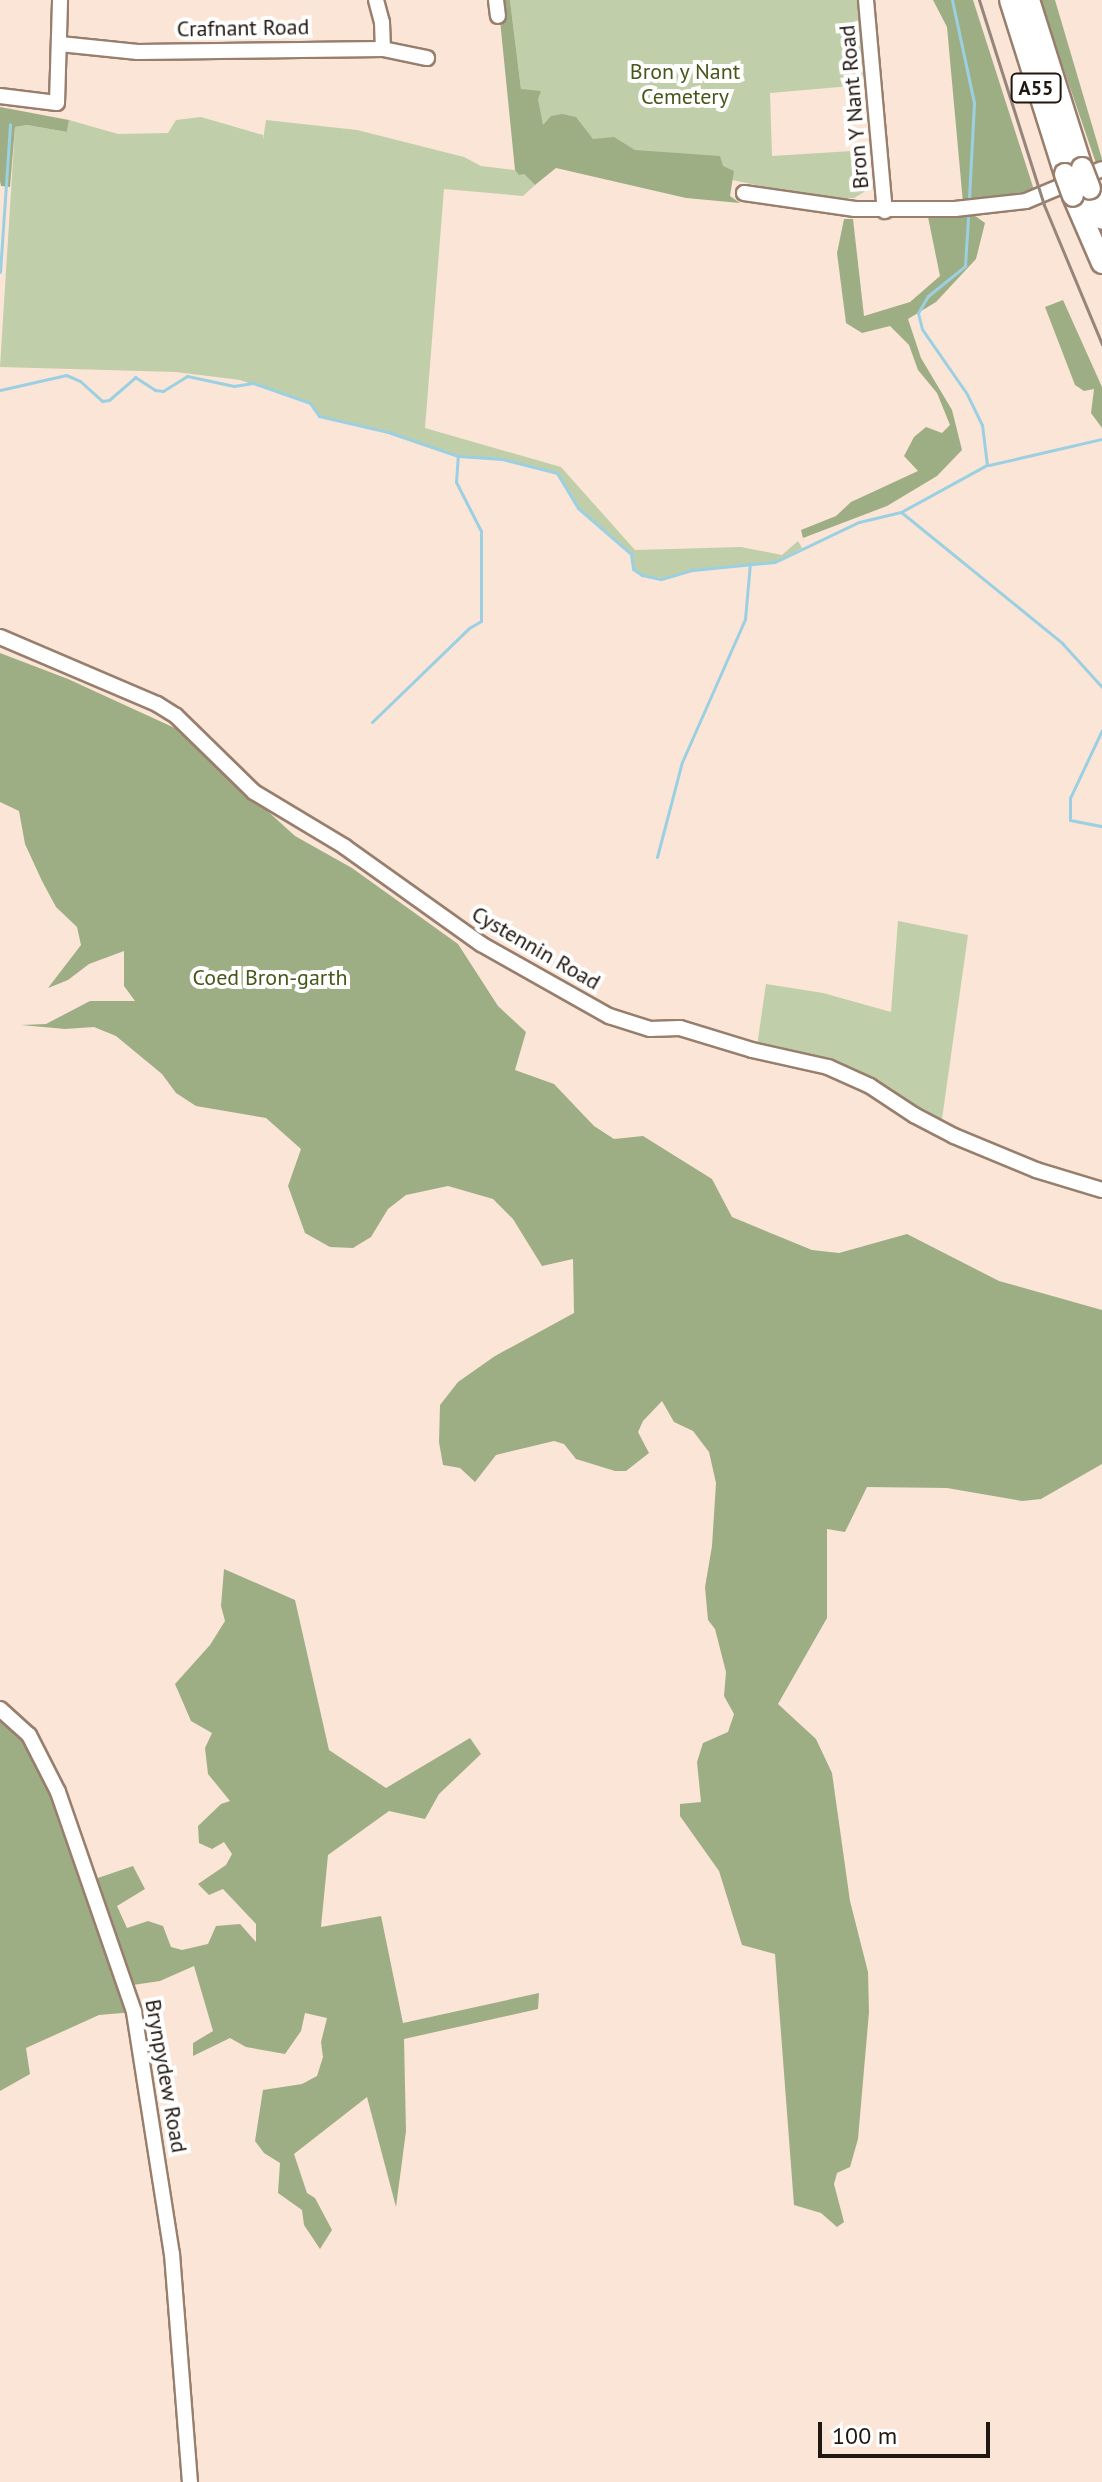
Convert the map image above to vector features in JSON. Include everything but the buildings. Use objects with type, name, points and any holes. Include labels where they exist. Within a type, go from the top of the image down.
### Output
[{"type":"highway","name":"A55","points":[[1010,0],[1083,170]]},
{"type":"highway","name":"A55","points":[[1029,0],[1083,170],[1081,192],[1102,263]]},
{"type":"highway","name":"A55","points":[[1081,192],[1102,219]]},
{"type":"street","points":[[0,96],[57,103],[60,0]]},
{"type":"street","points":[[376,0],[382,22],[383,49]]},
{"type":"street","points":[[496,0],[498,16]]},
{"type":"street","name":"Bron Y Nant Road","points":[[866,0],[885,211]]},
{"type":"street","name":"Crafnant Road","points":[[60,44],[138,52],[383,49],[427,58]]},
{"type":"street","points":[[744,193],[885,211],[955,209],[1026,201],[1083,170]]},
{"type":"street","name":"Cystennin Road","points":[[0,637],[157,704],[176,716],[254,792],[345,847],[481,944],[609,1016],[650,1029],[680,1028],[828,1067],[870,1086],[914,1115],[954,1136],[1036,1170],[1102,1190]]},
{"type":"street","name":"Brynpydew Road","points":[[0,1709],[29,1735],[58,1792],[134,2012],[172,2254],[190,2482]]},
{"type":"green space","points":[[498,0],[510,0],[521,89],[541,91],[538,99],[543,125],[551,116],[562,114],[576,117],[593,139],[614,137],[635,150],[720,156],[723,166],[734,171],[730,196],[740,203],[686,198],[556,168],[535,185],[524,174],[519,175],[515,170]]},
{"type":"green space","name":"Bron y Nant Cemetery","points":[[510,0],[859,0],[863,85],[770,93],[772,156],[868,150],[869,182],[864,192],[854,198],[840,198],[761,186],[527,137]]},
{"type":"green space","points":[[933,0],[973,0],[1034,190],[963,203],[947,27]]},
{"type":"green space","points":[[1040,0],[1055,0],[1102,159],[1098,169]]},
{"type":"green space","points":[[0,107],[69,120],[67,132],[27,125],[15,127],[10,187],[1,186],[0,181]]},
{"type":"green space","points":[[201,117],[263,135],[263,140],[266,120],[357,130],[464,157],[481,166],[524,174],[535,185],[523,196],[444,189],[425,428],[561,467],[635,550],[741,547],[782,555],[798,541],[802,548],[775,562],[693,570],[662,578],[642,575],[633,569],[630,553],[578,508],[557,473],[502,459],[458,456],[388,432],[319,416],[310,403],[240,380],[176,372],[0,367],[15,127],[27,125],[67,132],[69,120],[118,134],[168,133],[176,120]]},
{"type":"green space","points":[[974,215],[985,223],[976,259],[936,302],[908,319],[921,358],[952,410],[962,450],[937,476],[887,506],[803,538],[801,530],[836,516],[851,502],[918,471],[904,456],[914,437],[926,427],[942,433],[950,425],[937,393],[918,370],[909,345],[890,326],[862,333],[846,323],[837,253],[844,219],[853,219],[864,316],[910,302],[940,276],[928,217]]},
{"type":"green space","points":[[1063,300],[1102,387],[1102,428],[1091,413],[1094,389],[1084,391],[1075,385],[1045,307]]},
{"type":"green space","name":"Coed Bron-garth","points":[[0,653],[68,679],[177,729],[295,836],[352,868],[458,944],[498,1006],[526,1032],[515,1070],[554,1084],[594,1126],[614,1139],[643,1136],[712,1179],[732,1217],[812,1250],[839,1253],[907,1234],[999,1281],[1102,1310],[1102,1464],[1041,1499],[1022,1501],[947,1488],[867,1487],[845,1532],[827,1529],[827,1618],[778,1704],[816,1739],[832,1773],[850,1901],[868,1972],[869,2012],[858,2139],[850,2167],[837,2173],[834,2184],[844,2222],[837,2227],[821,2213],[794,2205],[775,1954],[742,1945],[719,1871],[680,1816],[680,1804],[701,1802],[697,1762],[703,1743],[728,1732],[734,1714],[724,1696],[726,1672],[715,1629],[708,1620],[705,1587],[712,1546],[716,1483],[709,1452],[693,1431],[674,1422],[662,1401],[643,1421],[638,1432],[649,1453],[626,1471],[615,1471],[576,1459],[564,1444],[554,1441],[496,1455],[475,1482],[460,1468],[443,1465],[439,1442],[440,1405],[458,1382],[495,1356],[574,1313],[573,1259],[542,1266],[513,1219],[493,1199],[448,1186],[406,1195],[388,1209],[371,1237],[353,1248],[330,1247],[305,1233],[288,1186],[301,1149],[266,1118],[196,1106],[176,1093],[162,1074],[116,1036],[94,1027],[65,1029],[21,1025],[46,1024],[90,1001],[135,1001],[124,986],[124,951],[89,964],[68,980],[48,988],[81,945],[77,927],[56,907],[42,881],[25,844],[19,811],[0,802]]},
{"type":"green space","points":[[898,921],[968,935],[941,1126],[864,1075],[817,1059],[757,1046],[766,984],[823,993],[891,1012]]},
{"type":"green space","points":[[224,1569],[295,1600],[329,1750],[386,1788],[470,1738],[481,1754],[439,1794],[425,1819],[389,1811],[328,1855],[321,1927],[381,1916],[403,2023],[539,1993],[538,2009],[404,2039],[406,2131],[396,2207],[367,2097],[294,2154],[307,2193],[315,2198],[332,2230],[320,2249],[304,2225],[302,2210],[278,2193],[280,2163],[264,2153],[255,2141],[263,2090],[302,2084],[317,2076],[323,2057],[321,2042],[327,2018],[305,2013],[301,2031],[285,2054],[246,2047],[230,2038],[193,2056],[193,2043],[213,2031],[194,1966],[160,1981],[126,1986],[134,2012],[99,2015],[26,2048],[30,2074],[0,2091],[0,1709],[29,1735],[89,1881],[133,1866],[145,1889],[117,1906],[127,1928],[148,1921],[163,1926],[171,1947],[182,1950],[208,1944],[216,1926],[240,1924],[256,1942],[256,1924],[223,1889],[209,1895],[198,1884],[226,1865],[232,1854],[224,1842],[212,1849],[199,1843],[198,1826],[221,1804],[230,1801],[208,1774],[205,1748],[212,1733],[191,1721],[175,1684],[210,1645],[225,1621],[221,1606]]},
{"type":"waterway","points":[[952,0],[974,103],[969,197]]},
{"type":"waterway","points":[[0,272],[10,124]]},
{"type":"waterway","points":[[0,390],[66,375],[80,381],[102,401],[109,400],[135,377],[155,390],[163,391],[187,376],[234,386],[253,383],[310,403],[319,416],[388,432],[458,456],[502,459],[557,473],[578,508],[631,554],[633,569],[642,575],[661,579],[693,570],[775,562],[859,522],[901,512],[987,465],[982,425],[967,394],[922,329],[918,313],[928,296],[965,266],[968,218]]},
{"type":"waterway","points":[[989,465],[1102,439]]},
{"type":"waterway","points":[[372,722],[469,628],[481,621],[481,531],[456,482],[458,456]]},
{"type":"waterway","points":[[901,512],[1062,643],[1102,687]]},
{"type":"waterway","points":[[657,857],[682,762],[745,619],[750,563]]},
{"type":"waterway","points":[[1102,730],[1070,798],[1070,820],[1102,826]]},
{"type":"railway","points":[[979,0],[1044,205],[1102,344]]}]
